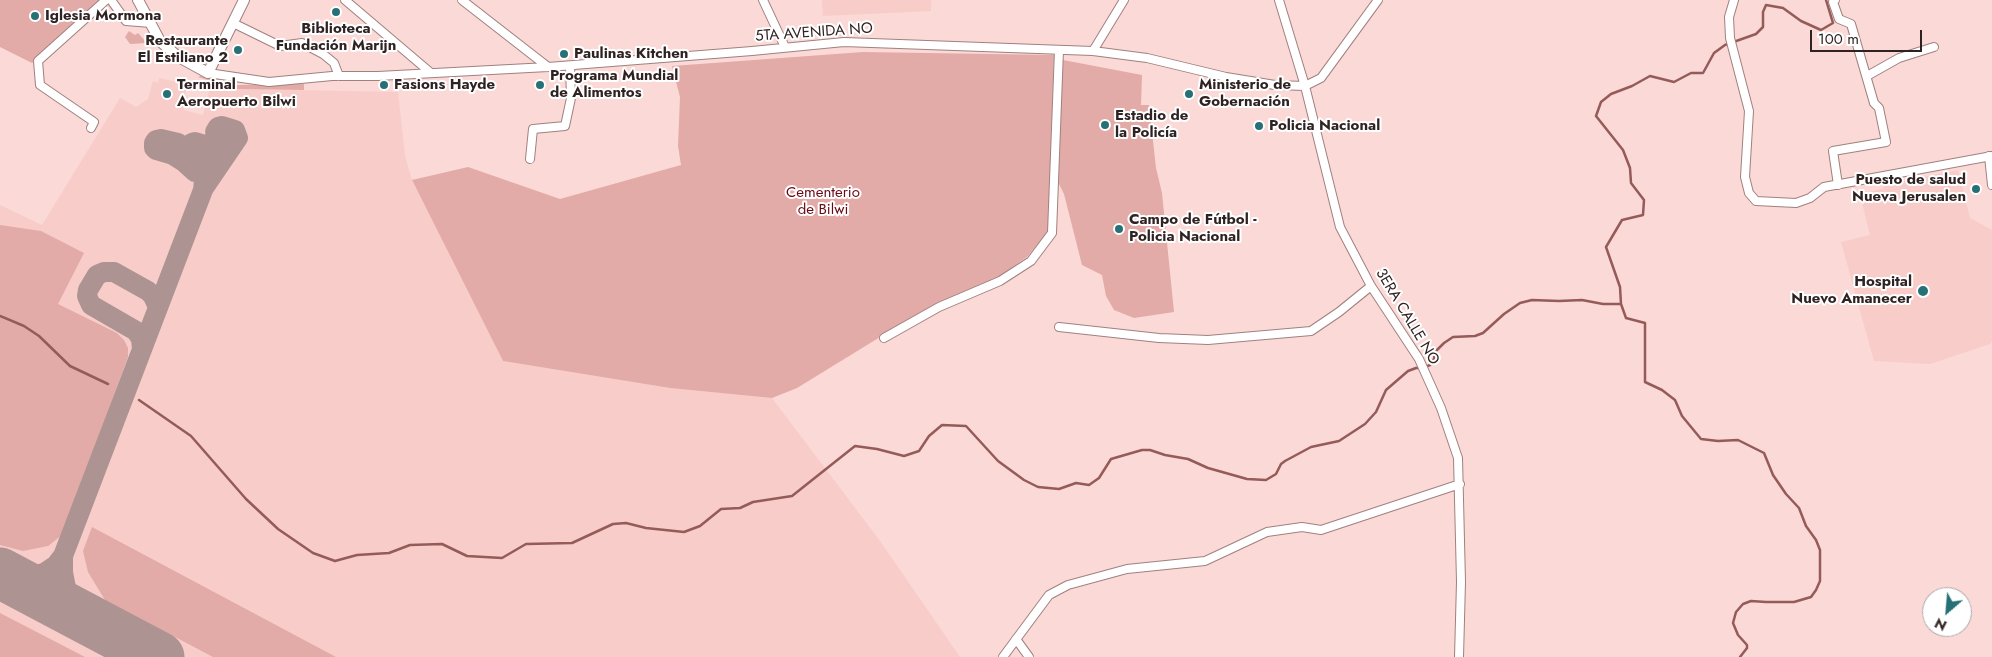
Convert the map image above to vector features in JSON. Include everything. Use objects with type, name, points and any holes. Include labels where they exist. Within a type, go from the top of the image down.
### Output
[{"type":"street","points":[[91,128],[94,122],[40,85],[38,60],[106,0]]},
{"type":"street","points":[[111,0],[126,21],[151,23]]},
{"type":"street","points":[[138,0],[160,41],[177,56],[208,73],[244,0]]},
{"type":"street","points":[[345,0],[431,73]]},
{"type":"street","points":[[462,0],[548,67]]},
{"type":"street","points":[[763,0],[785,47]]},
{"type":"street","points":[[1093,51],[1124,0]]},
{"type":"street","name":"3ERA CALLE NO","points":[[1279,0],[1305,86],[1340,227],[1371,286],[1419,359],[1441,408],[1458,458],[1461,582],[1459,657]]},
{"type":"street","points":[[1305,86],[1321,78],[1378,0]]},
{"type":"street","points":[[1734,0],[1730,16],[1730,38],[1749,111],[1745,177],[1749,193],[1756,201],[1796,203],[1810,198],[1824,187],[1990,156],[1992,185]]},
{"type":"street","points":[[1835,0],[1833,2],[1839,19],[1851,24],[1874,103],[1879,108],[1886,142],[1833,151],[1838,184]]},
{"type":"street","points":[[233,23],[280,46],[302,43],[323,54],[334,63],[339,76]]},
{"type":"street","name":"5TA AVENIDA NO","points":[[208,73],[269,82],[339,76],[570,66],[844,42],[1093,51],[1147,58],[1226,77],[1275,85],[1305,86]]},
{"type":"street","points":[[1867,76],[1900,58],[1934,47]]},
{"type":"street","points":[[884,338],[940,307],[1000,281],[1031,261],[1052,233],[1059,50]]},
{"type":"street","points":[[530,159],[532,129],[565,126],[571,98],[570,66]]},
{"type":"street","points":[[1059,327],[1159,338],[1208,340],[1311,332],[1371,286]]},
{"type":"street","points":[[1003,657],[1049,595],[1068,585],[1127,569],[1205,561],[1267,532],[1302,528],[1321,530],[1460,484]]},
{"type":"street","points":[[1016,640],[1029,657]]},
{"type":"shaded area","points":[[822,0],[931,0],[931,11],[823,16]]},
{"type":"shaded area","points":[[159,78],[181,83],[180,88],[186,90],[182,108],[203,115],[212,80],[237,89],[398,92],[405,156],[412,180],[503,361],[670,388],[772,398],[880,541],[960,657],[0,657],[0,205],[42,225],[120,98],[136,107],[148,99],[153,81],[158,83]]},
{"type":"shaded area","name":"Hospital Nuevo Amanecer","points":[[1958,170],[1970,218],[1992,230],[1992,341],[1990,344],[1930,364],[1874,361],[1841,242],[1870,235],[1860,195],[1884,188],[1884,185]]},
{"type":"green space","points":[[0,0],[99,1],[32,63],[0,47]]},
{"type":"green space","points":[[129,31],[135,35],[138,33],[147,43],[130,44],[125,37]]},
{"type":"green space","name":"Cementerio de Bilwi","points":[[863,52],[1054,55],[1048,232],[1028,256],[999,277],[885,334],[797,388],[772,398],[670,388],[503,361],[412,180],[468,167],[560,199],[681,165],[678,146],[680,97],[672,66]]},
{"type":"green space","points":[[1063,60],[1142,75],[1141,105],[1149,105],[1156,168],[1162,193],[1174,312],[1134,318],[1114,310],[1106,296],[1102,275],[1082,265],[1064,194],[1057,180],[1057,144]]},
{"type":"green space","points":[[203,75],[236,85],[304,84],[304,90],[237,89],[198,77]]},
{"type":"green space","points":[[0,225],[41,231],[84,253],[58,304],[117,333],[124,340],[128,348],[128,357],[62,535],[48,546],[23,551],[0,545]]},
{"type":"green space","points":[[92,527],[336,657],[213,657],[105,600],[88,572],[83,551]]},
{"type":"green space","points":[[0,613],[85,657],[0,657]]},
{"type":"waterway","points":[[1740,657],[1747,648],[1747,645],[1738,635],[1733,623],[1736,612],[1743,604],[1751,601],[1794,602],[1811,597],[1820,581],[1820,550],[1816,540],[1806,526],[1799,508],[1786,494],[1773,475],[1764,453],[1738,440],[1718,441],[1701,439],[1682,416],[1675,400],[1662,390],[1645,382],[1645,323],[1626,318],[1621,304],[1620,287],[1606,247],[1622,220],[1643,215],[1644,200],[1631,183],[1630,168],[1623,150],[1596,116],[1601,102],[1611,94],[1632,86],[1650,76],[1674,82],[1691,73],[1703,73],[1714,53],[1725,45],[1756,34],[1763,27],[1763,12],[1766,5],[1783,8],[1801,21],[1821,30],[1833,23],[1826,0]]},
{"type":"waterway","points":[[139,400],[191,436],[246,499],[278,529],[313,553],[335,561],[357,555],[389,553],[410,545],[442,544],[467,556],[502,558],[526,544],[572,543],[613,524],[626,523],[646,528],[684,532],[700,526],[721,509],[740,508],[753,502],[792,496],[855,446],[904,456],[919,451],[929,436],[942,425],[966,426],[998,461],[1024,480],[1038,487],[1059,489],[1076,483],[1089,485],[1099,478],[1111,459],[1142,450],[1150,450],[1188,459],[1208,468],[1247,479],[1266,480],[1276,474],[1281,464],[1285,461],[1311,447],[1339,441],[1365,424],[1376,412],[1386,390],[1408,371],[1430,365],[1434,359],[1435,352],[1453,337],[1475,336],[1483,333],[1504,314],[1520,303],[1532,300],[1582,300],[1603,304],[1621,304]]},
{"type":"waterway","points":[[0,316],[24,326],[39,336],[70,366],[108,384]]},
{"type":"taxiway","points":[[204,188],[238,138],[235,130],[222,126],[218,127],[215,132],[222,160]]},
{"type":"taxiway","points":[[190,164],[178,143],[161,139],[156,140],[154,143],[156,150],[173,155],[195,172]]},
{"type":"taxiway","points":[[13,580],[44,573],[56,565],[63,556],[203,190],[205,172],[205,145],[192,143],[190,149],[198,155],[205,167]]},
{"type":"taxiway","points":[[142,349],[141,339],[136,331],[91,305],[87,296],[88,290],[97,275],[104,272],[114,272],[148,291],[153,296],[158,307]]},
{"type":"taxiway","points":[[63,556],[66,588],[78,614]]},
{"type":"runway","points":[[0,573],[159,657]]},
{"type":"place","name":"Biblioteca Fundación Marijn","points":[[336,12]]},
{"type":"place","name":"Iglesia Mormona","points":[[35,16]]},
{"type":"place","name":"Restaurante El Estiliano 2","points":[[238,50]]},
{"type":"place","name":"Paulinas Kitchen","points":[[564,54]]},
{"type":"place","name":"Fasions Hayde","points":[[384,85]]},
{"type":"place","name":"Programa Mundial de Alimentos","points":[[540,85]]},
{"type":"place","name":"Terminal Aeropuerto Bilwi","points":[[167,94]]},
{"type":"place","name":"Ministerio de Gobernación","points":[[1189,94]]},
{"type":"place","name":"Estadio de la Policía","points":[[1105,125]]},
{"type":"place","name":"Policia Nacional","points":[[1259,126]]},
{"type":"place","name":"Puesto de salud Nueva Jerusalen","points":[[1976,189]]},
{"type":"place","name":"Campo de Fútbol - Policia Nacional","points":[[1119,229]]},
{"type":"place","name":"Hospital Nuevo Amanecer","points":[[1923,291]]}]
